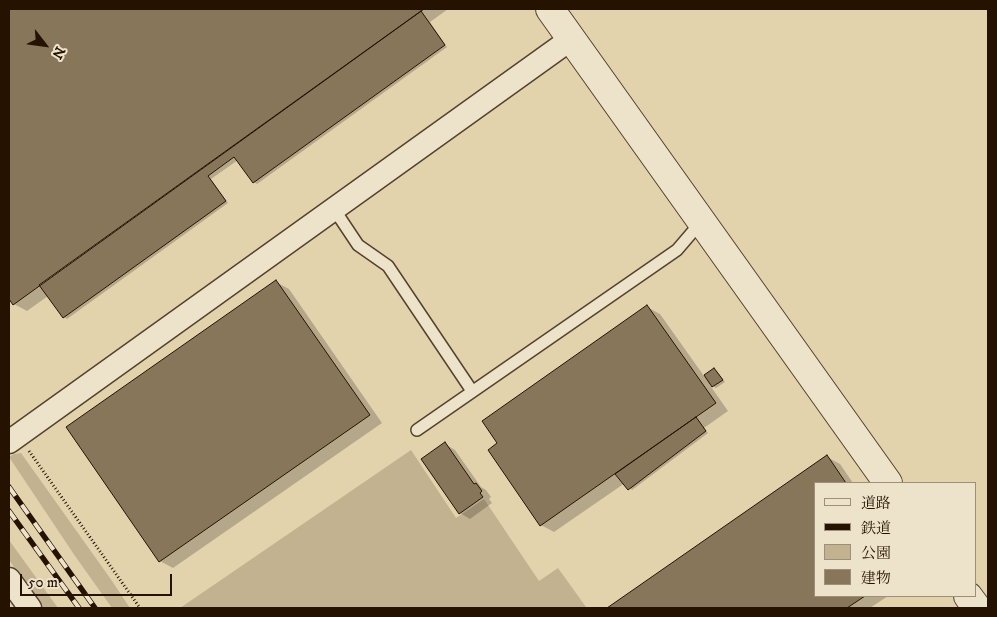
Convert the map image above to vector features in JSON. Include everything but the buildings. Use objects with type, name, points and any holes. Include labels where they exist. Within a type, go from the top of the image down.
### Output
[{"type":"street","points":[[550,9],[887,482]]},
{"type":"street","points":[[13,439],[572,39]]},
{"type":"street","points":[[11,587],[30,608]]},
{"type":"street","points":[[969,597],[977,608]]},
{"type":"lane","points":[[334,209],[358,245],[388,266],[472,391]]},
{"type":"lane","points":[[417,430],[677,250],[701,222]]},
{"type":"path","points":[[13,439],[140,608]]},
{"type":"green space","points":[[411,450],[456,518],[484,499],[539,581],[558,568],[586,607],[180,608]]},
{"type":"green space","points":[[21,453],[130,608],[112,608],[75,556],[9,457]]},
{"type":"green space","points":[[9,540],[58,608],[43,608],[9,560]]},
{"type":"railway","points":[[9,487],[95,608]]},
{"type":"railway","points":[[9,511],[79,608]]}]
